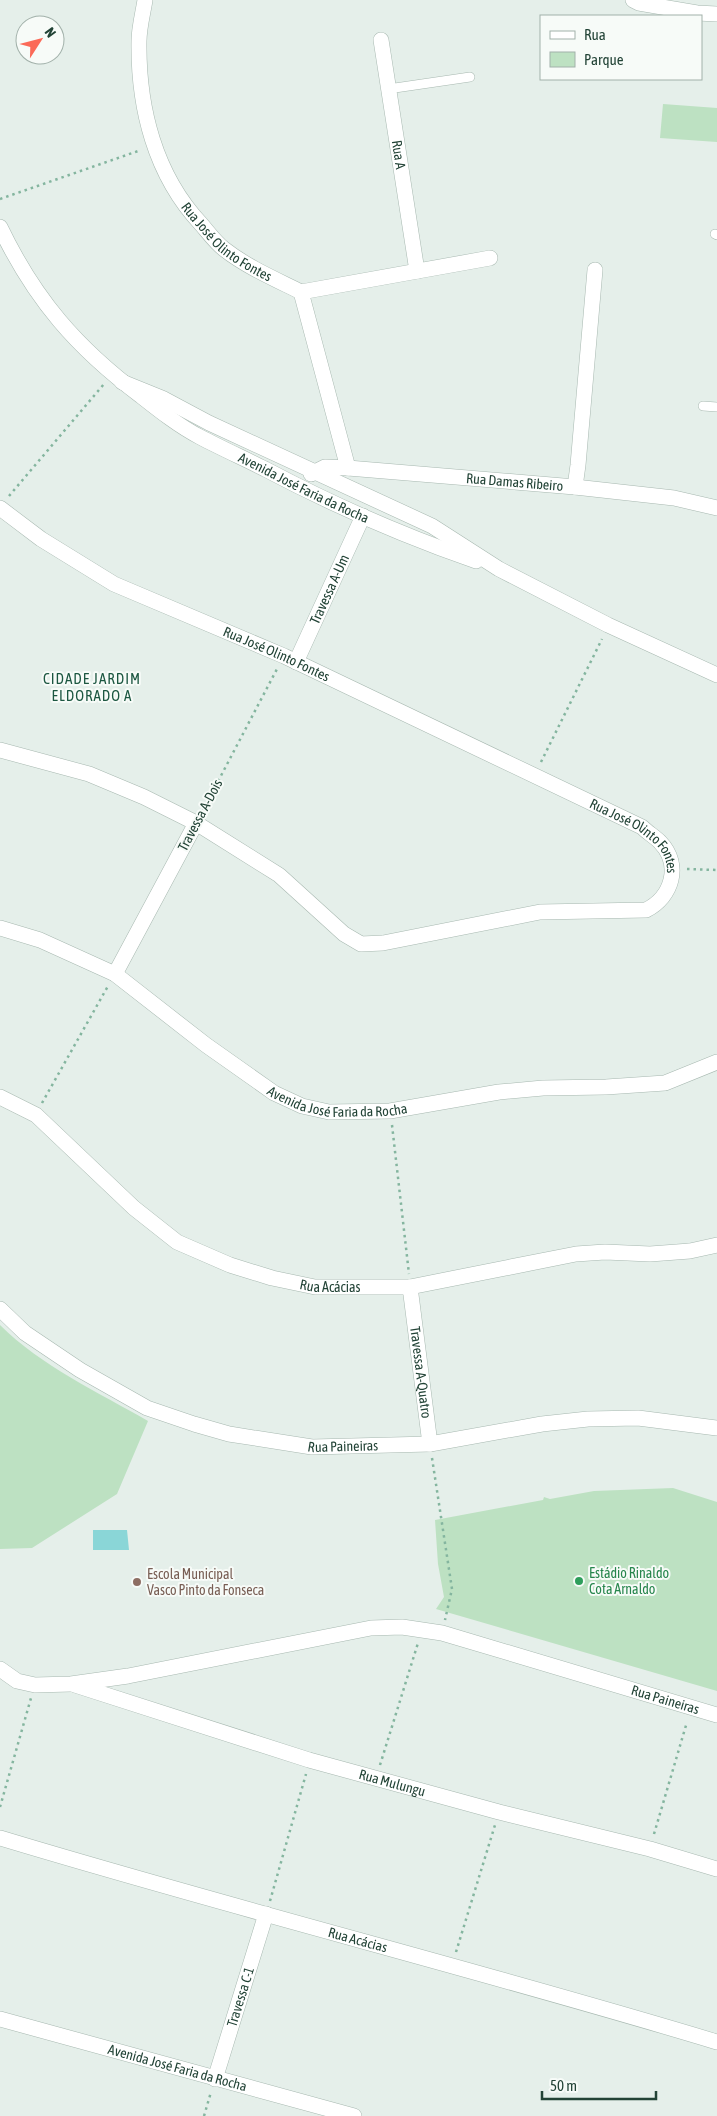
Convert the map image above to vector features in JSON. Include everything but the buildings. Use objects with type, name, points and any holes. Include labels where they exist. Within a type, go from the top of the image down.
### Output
[{"type":"street","name":"Rua José Olinto Fontes","points":[[145,0],[139,40],[141,90],[149,131],[168,179],[193,216],[223,249],[266,275],[301,292]]},
{"type":"street","points":[[633,0],[697,13],[717,14]]},
{"type":"street","name":"Rua A","points":[[381,40],[417,271]]},
{"type":"street","name":"Avenida José Faria da Rocha","points":[[0,227],[16,260],[42,300],[83,349],[160,411],[199,436],[301,488],[415,540],[499,569]]},
{"type":"street","points":[[348,468],[301,292],[490,258]]},
{"type":"street","points":[[575,487],[595,270]]},
{"type":"street","name":"Avenida José Faria da Rocha","points":[[117,378],[209,424],[432,526],[499,569],[608,625],[717,675]]},
{"type":"street","name":"Rua Damas Ribeiro","points":[[257,465],[297,477],[306,477],[325,466],[575,487],[674,498],[717,508]]},
{"type":"street","name":"Rua José Olinto Fontes","points":[[0,750],[89,774],[144,797],[196,823],[279,874],[344,934],[360,944],[383,943],[540,912],[646,910],[658,904],[668,890],[673,868],[661,843],[642,827],[290,659],[114,584],[41,539],[3,504]]},
{"type":"street","points":[[363,516],[371,511],[432,526]]},
{"type":"street","name":"Travessa A-Um","points":[[290,659],[363,516]]},
{"type":"street","name":"Travessa A-Dois","points":[[115,974],[196,823]]},
{"type":"street","name":"Avenida José Faria da Rocha","points":[[0,928],[40,940],[115,974],[206,1045],[274,1094],[302,1106],[329,1112],[390,1111],[499,1092],[665,1083],[717,1062]]},
{"type":"street","name":"Rua Acácias","points":[[0,1097],[36,1115],[134,1208],[177,1242],[230,1265],[272,1278],[315,1287],[410,1288],[576,1254],[605,1252],[650,1254],[690,1251],[717,1245]]},
{"type":"street","name":"Travessa A-Quatro","points":[[410,1288],[430,1444]]},
{"type":"street","name":"Rua Paineiras","points":[[0,1309],[25,1333],[80,1370],[147,1408],[228,1434],[312,1447],[430,1444],[542,1424],[588,1419],[638,1418],[717,1428]]},
{"type":"street","name":"Rua Paineiras","points":[[0,1669],[16,1681],[35,1685],[72,1684],[128,1676],[371,1628],[402,1627],[442,1633],[691,1709],[717,1715]]},
{"type":"street","name":"Rua Mulungu","points":[[72,1684],[310,1760],[499,1812],[650,1848],[717,1869]]},
{"type":"street","name":"Rua Acácias","points":[[0,1838],[717,2042]]},
{"type":"street","name":"Travessa C-1","points":[[215,2079],[266,1914]]},
{"type":"street","name":"Avenida José Faria da Rocha","points":[[0,2019],[354,2116]]},
{"type":"lane","points":[[388,89],[470,76]]},
{"type":"lane","points":[[703,406],[717,407]]},
{"type":"path","points":[[0,199],[154,145]]},
{"type":"path","points":[[3,504],[117,378]]},
{"type":"path","points":[[534,776],[608,625]]},
{"type":"path","name":"Travessa A-Dois","points":[[196,823],[290,659]]},
{"type":"path","points":[[673,868],[717,870]]},
{"type":"path","points":[[36,1115],[115,974]]},
{"type":"path","points":[[390,1111],[410,1288]]},
{"type":"path","points":[[430,1444],[452,1589],[442,1633]]},
{"type":"path","points":[[377,1777],[422,1630]]},
{"type":"path","points":[[0,1807],[35,1685]]},
{"type":"path","points":[[650,1848],[691,1709]]},
{"type":"path","points":[[266,1914],[310,1760]]},
{"type":"path","points":[[452,1967],[499,1812]]},
{"type":"path","points":[[204,2116],[215,2079]]},
{"type":"green space","points":[[663,104],[717,108],[717,142],[660,138]]},
{"type":"green space","points":[[0,1325],[16,1340],[52,1366],[148,1421],[117,1494],[32,1548],[0,1549]]},
{"type":"green space","name":"Estádio Rinaldo Cota Arnaldo","points":[[673,1488],[717,1502],[717,1691],[436,1609],[444,1597],[438,1564],[435,1520],[543,1500],[544,1497],[550,1499],[594,1491]]},
{"type":"water","points":[[93,1530],[127,1530],[129,1550],[93,1550]]},
{"type":"place","name":"Estádio Rinaldo Cota Arnaldo","points":[[579,1581]]},
{"type":"place","name":"Escola Municipal Vasco Pinto da Fonseca","points":[[137,1582]]},
{"type":"district","name":"CIDADE JARDIM ELDORADO A","points":[[92,686]]}]
